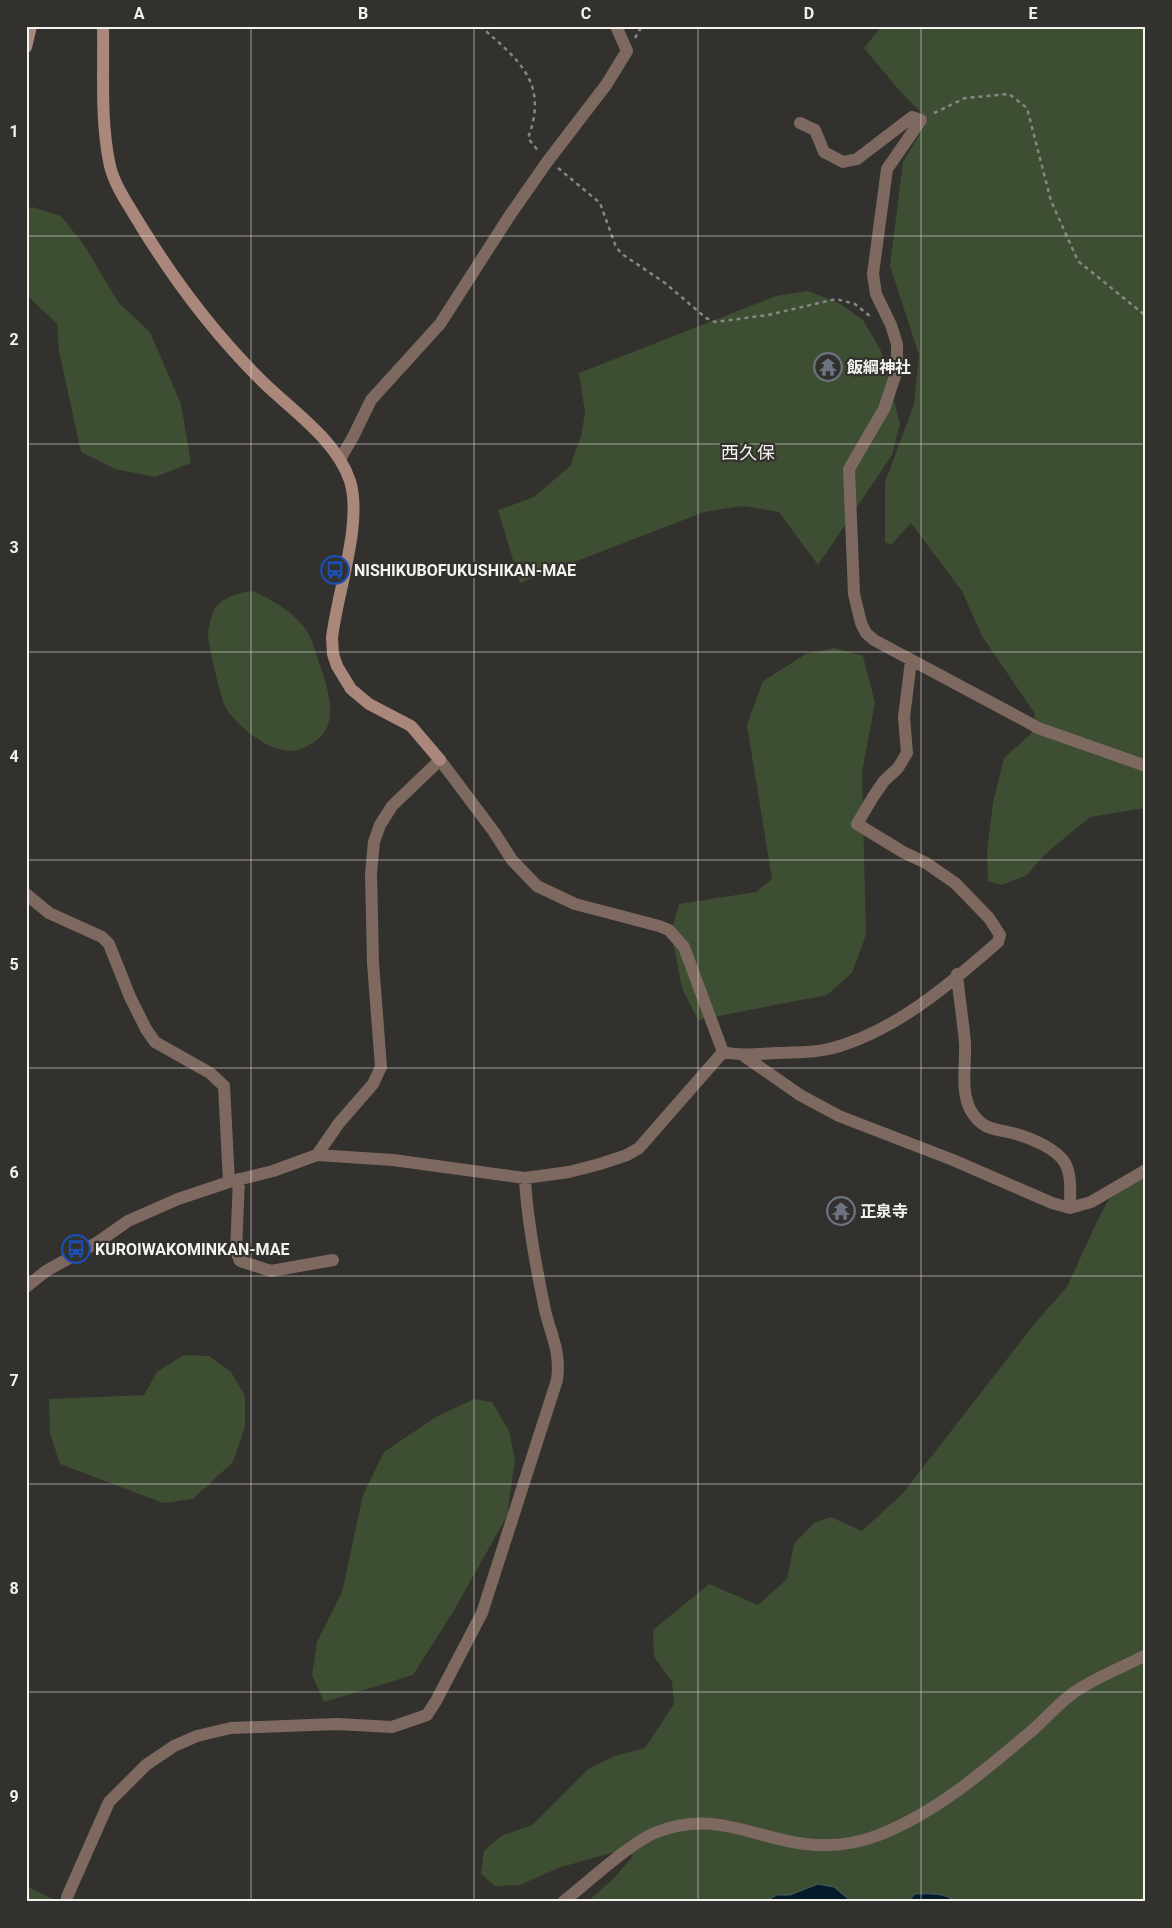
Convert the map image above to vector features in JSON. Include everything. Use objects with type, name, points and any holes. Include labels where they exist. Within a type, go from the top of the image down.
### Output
[{"type":"street","points":[[26,47],[31,26]]},
{"type":"street","points":[[103,26],[107,148],[111,168],[120,190],[181,288],[209,324],[252,371],[323,439],[340,459],[350,482],[354,504],[332,638],[333,654],[337,666],[360,698],[412,726],[494,832],[512,860],[537,886],[575,904],[658,926],[676,938],[690,958],[723,1052]]},
{"type":"street","points":[[340,459],[354,437],[371,400],[440,324],[510,215],[547,162],[606,86],[627,51],[616,26]]},
{"type":"street","points":[[800,123],[815,130],[824,152],[843,162],[857,159],[912,118],[921,120],[887,169],[873,274],[876,294],[891,325],[897,344],[897,370],[884,409],[854,458],[848,478],[857,612],[866,633],[911,661],[1038,728],[1146,766]]},
{"type":"street","points":[[723,1052],[744,1056],[816,1051],[858,1039],[904,1014],[936,993],[998,942],[1000,935],[998,929],[955,883],[942,873],[857,824],[884,781],[898,768],[907,753],[904,717],[911,661]]},
{"type":"street","points":[[317,1155],[338,1123],[374,1084],[381,1067],[373,963],[371,873],[374,842],[380,825],[392,806],[440,760]]},
{"type":"street","points":[[26,894],[49,912],[102,937],[109,944],[130,997],[146,1029],[155,1042],[210,1073],[224,1086],[234,1181],[236,1251],[240,1261],[271,1271],[333,1260]]},
{"type":"street","points":[[957,974],[964,1043],[965,1086],[970,1109],[983,1124],[993,1131],[1018,1134],[1041,1144],[1060,1158],[1067,1169],[1070,1208]]},
{"type":"street","points":[[26,1287],[46,1271],[98,1242],[128,1220],[178,1199],[273,1171],[317,1155],[392,1160],[524,1178],[569,1172],[627,1155],[639,1148],[723,1052]]},
{"type":"street","points":[[744,1056],[782,1080],[800,1095],[839,1116],[953,1160],[1052,1203],[1070,1208],[1091,1202],[1146,1170]]},
{"type":"street","points":[[67,1902],[67,1897],[109,1802],[146,1765],[174,1746],[197,1736],[231,1728],[337,1724],[392,1727],[427,1715],[436,1701],[482,1612],[557,1380],[559,1365],[557,1344],[545,1311],[524,1178]]},
{"type":"street","points":[[26,1276],[46,1271]]},
{"type":"street","points":[[563,1902],[638,1843],[656,1832],[684,1826],[722,1824],[804,1844],[838,1845],[878,1836],[922,1815],[949,1798],[1076,1692],[1146,1655]]},
{"type":"path","points":[[480,26],[518,59],[532,80],[535,98],[535,121],[528,138],[547,162],[559,168],[600,203],[616,247],[622,254],[665,283],[706,318],[715,322],[768,315],[836,299],[855,304],[873,319]]},
{"type":"path","points":[[921,120],[965,98],[1009,94],[1027,108],[1051,201],[1078,261],[1146,316]]},
{"type":"green space","points":[[882,26],[1146,26],[1146,808],[1090,817],[1044,855],[1027,875],[1002,885],[988,881],[987,851],[993,803],[1004,758],[1031,734],[1035,714],[982,636],[962,591],[911,523],[891,545],[885,542],[885,482],[914,405],[919,355],[890,266],[903,162],[928,120],[898,89],[864,48]]},
{"type":"green space","points":[[32,207],[61,216],[84,245],[118,302],[150,332],[181,404],[191,463],[155,477],[115,469],[81,452],[59,351],[57,324],[26,294],[26,210]]},
{"type":"green space","points":[[808,291],[841,304],[863,320],[881,351],[900,424],[892,455],[818,565],[779,512],[742,506],[704,512],[520,583],[498,510],[534,497],[570,466],[581,437],[585,413],[579,373],[776,296]]},
{"type":"green space","points":[[253,591],[284,608],[304,627],[312,641],[328,690],[330,715],[328,726],[322,736],[312,744],[297,750],[277,749],[255,738],[229,712],[224,704],[220,690],[208,634],[209,624],[215,608],[227,598]]},
{"type":"green space","points":[[835,648],[863,656],[875,703],[862,772],[866,935],[852,973],[827,995],[698,1020],[682,988],[671,932],[679,904],[756,892],[772,879],[747,725],[763,681],[806,654]]},
{"type":"green space","points":[[1146,1176],[1146,1902],[587,1902],[613,1879],[633,1856],[625,1849],[558,1868],[520,1885],[495,1886],[481,1874],[484,1851],[501,1836],[532,1825],[588,1769],[615,1756],[645,1748],[674,1704],[672,1682],[654,1657],[653,1630],[709,1584],[758,1605],[787,1579],[794,1544],[814,1523],[831,1517],[862,1531],[903,1493],[1035,1323],[1067,1287],[1109,1199]]},
{"type":"green space","points":[[184,1355],[209,1356],[231,1372],[245,1396],[245,1427],[233,1462],[193,1499],[163,1503],[60,1464],[50,1433],[49,1399],[144,1395],[157,1372]]},
{"type":"green space","points":[[474,1399],[492,1402],[509,1431],[515,1460],[507,1516],[453,1612],[413,1675],[324,1702],[312,1675],[317,1642],[342,1592],[363,1495],[384,1452],[436,1417]]},
{"type":"green space","points":[[26,1884],[30,1888],[59,1902],[26,1902]]},
{"type":"water","points":[[818,1884],[834,1887],[852,1902],[764,1902],[777,1895],[790,1895]]},
{"type":"water","points":[[915,1894],[942,1895],[955,1902],[908,1902]]},
{"type":"place","name":"飯綱神社","points":[[828,367]]},
{"type":"place","name":"NISHIKUBOFUKUSHIKAN-MAE","points":[[335,570]]},
{"type":"place","name":"正泉寺","points":[[841,1211]]},
{"type":"place","name":"KUROIWAKOMINKAN-MAE","points":[[76,1249]]},
{"type":"district","name":"西久保","points":[[748,452]]}]
